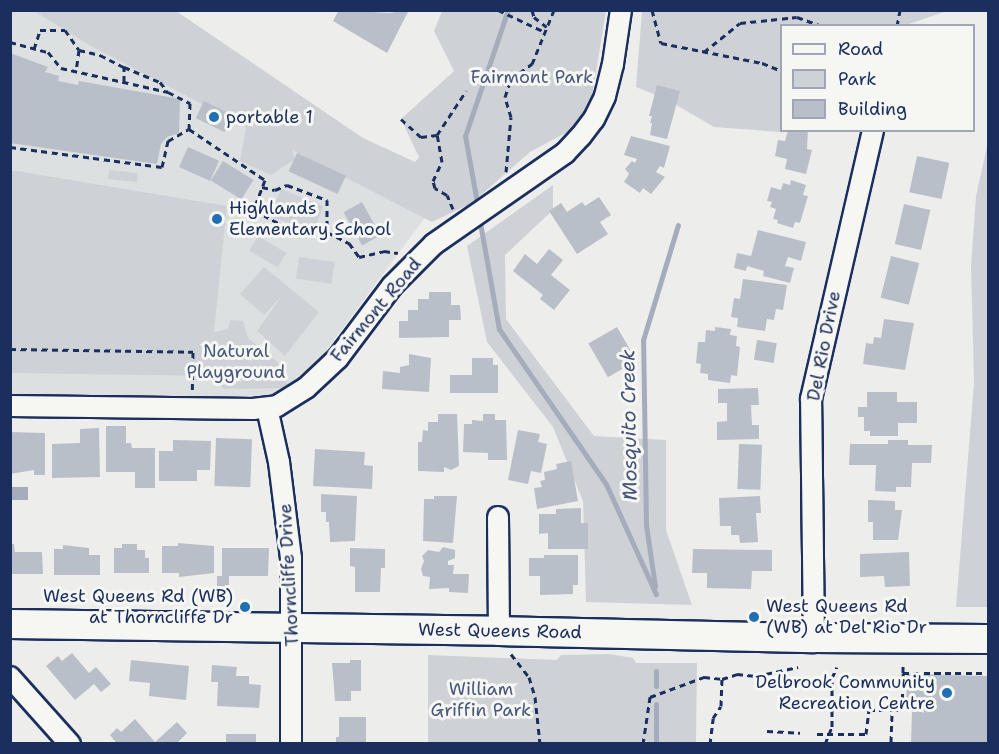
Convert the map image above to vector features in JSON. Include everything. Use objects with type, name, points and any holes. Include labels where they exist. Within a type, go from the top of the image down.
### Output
[{"type":"main road","name":"West Queens Road","points":[[10,624],[293,628],[502,639],[978,639]]},
{"type":"street","name":"Fairmont Road","points":[[10,406],[267,408],[277,406],[316,379],[338,358],[392,286],[460,217],[505,197],[565,153],[594,119],[605,96],[613,64],[621,10]]},
{"type":"street","name":"Del Rio Drive","points":[[813,639],[811,399],[873,132]]},
{"type":"street","name":"Thorncliffe Drive","points":[[267,408],[279,462],[287,517],[293,628],[291,744]]},
{"type":"street","points":[[498,517],[502,639]]},
{"type":"street","points":[[10,677],[70,744]]},
{"type":"path","points":[[498,10],[546,29]]},
{"type":"path","points":[[532,10],[534,17],[546,29]]},
{"type":"path","points":[[505,197],[511,117],[505,97],[511,80],[532,64],[554,10]]},
{"type":"path","points":[[652,10],[661,43],[762,63],[780,70]]},
{"type":"path","points":[[704,52],[740,23],[797,17],[816,24]]},
{"type":"path","points":[[34,49],[40,30],[65,30],[79,50],[100,55],[160,82],[168,92]]},
{"type":"path","points":[[10,42],[48,52],[62,68],[168,92],[190,103],[189,129]]},
{"type":"path","points":[[76,71],[79,50]]},
{"type":"path","points":[[124,67],[124,82]]},
{"type":"path","points":[[460,217],[447,195],[435,188],[433,181],[442,162],[437,135],[466,91]]},
{"type":"path","points":[[401,120],[421,137],[437,135]]},
{"type":"path","points":[[10,147],[162,168],[168,141],[189,129]]},
{"type":"path","points":[[189,129],[265,180],[256,203],[263,215],[299,234],[327,232],[349,243],[358,257],[384,251],[404,254]]},
{"type":"path","points":[[262,187],[275,190],[287,185],[327,200],[327,232]]},
{"type":"path","points":[[10,349],[193,352],[192,391]]},
{"type":"path","points":[[502,639],[530,677],[535,697],[540,744]]},
{"type":"path","points":[[817,734],[866,734],[869,710],[902,710],[903,663]]},
{"type":"path","points":[[643,744],[650,697],[704,677],[722,679],[737,674],[756,676],[798,667]]},
{"type":"path","points":[[825,744],[831,727],[832,678],[837,668]]},
{"type":"path","points":[[903,673],[988,673]]},
{"type":"path","points":[[756,676],[766,686]]},
{"type":"path","points":[[710,744],[713,718],[721,706],[722,679]]},
{"type":"path","points":[[891,742],[892,710]]},
{"type":"path","points":[[767,730],[800,733]]},
{"type":"shaded area","name":"Highlands Elementary School","points":[[11,11],[73,11],[438,200],[305,379],[265,403],[11,399]]},
{"type":"green space","name":"Fairmont Park","points":[[34,11],[176,11],[363,138],[415,162],[419,157],[401,119],[454,71],[434,31],[442,11],[606,11],[588,121],[530,152],[472,203],[432,222],[292,150],[295,159],[271,175],[240,161],[246,127],[91,46]]},
{"type":"green space","points":[[642,11],[947,11],[909,24],[780,24],[780,132],[714,127],[666,99],[636,87]]},
{"type":"green space","points":[[988,142],[988,607],[956,607],[974,383],[971,266],[976,196]]},
{"type":"green space","name":"Natural Playground","points":[[10,170],[227,206],[214,332],[228,329],[230,320],[243,321],[248,338],[280,364],[289,388],[224,389],[209,376],[11,373]]},
{"type":"green space","points":[[109,170],[138,173],[137,182],[108,179]]},
{"type":"green space","points":[[553,185],[553,210],[505,255],[506,319],[594,436],[666,440],[666,530],[692,605],[586,602],[583,501],[553,427],[487,342],[467,246]]},
{"type":"green space","points":[[281,189],[324,206],[313,233],[270,216]]},
{"type":"green space","points":[[258,236],[286,253],[278,268],[249,251]]},
{"type":"green space","points":[[299,257],[335,262],[332,284],[296,279]]},
{"type":"green space","points":[[264,267],[319,312],[285,356],[257,331],[282,296],[264,315],[240,294]]},
{"type":"green space","name":"William Griffin Park","points":[[609,654],[633,658],[636,663],[697,663],[696,743],[428,743],[428,655],[557,660],[561,655]]},
{"type":"water","points":[[10,487],[28,487],[28,500],[10,500]]},
{"type":"building","points":[[339,10],[389,13],[409,10],[387,53],[333,21]]},
{"type":"building","points":[[10,53],[48,67],[45,72],[59,76],[58,81],[78,85],[79,81],[180,99],[179,133],[167,137],[161,144],[157,164],[10,143]]},
{"type":"building","points":[[657,85],[680,91],[667,139],[650,135],[652,116],[649,116]]},
{"type":"building","name":"portable 1","points":[[204,101],[233,115],[224,132],[196,118]]},
{"type":"building","points":[[787,132],[808,132],[807,149],[812,150],[806,174],[785,169],[787,159],[775,156],[778,140],[785,141]]},
{"type":"building","points":[[631,136],[670,146],[664,168],[660,166],[656,172],[665,177],[651,194],[643,188],[640,193],[624,182],[629,174],[625,169],[637,159],[624,155]]},
{"type":"building","points":[[188,147],[219,161],[210,181],[179,167]]},
{"type":"building","points":[[297,153],[346,176],[337,194],[289,171]]},
{"type":"building","points":[[917,156],[949,163],[942,199],[909,192]]},
{"type":"building","points":[[223,161],[254,180],[241,200],[211,181]]},
{"type":"building","points":[[791,180],[806,185],[803,195],[808,196],[800,223],[795,222],[793,228],[777,223],[778,220],[773,219],[776,209],[770,207],[772,202],[767,201],[771,187],[781,190],[783,183],[790,185]]},
{"type":"building","points":[[599,197],[611,215],[600,222],[608,234],[577,254],[549,211],[561,203],[567,212],[582,202],[585,206]]},
{"type":"building","points":[[362,202],[380,235],[362,245],[344,212]]},
{"type":"building","points":[[904,204],[930,210],[921,250],[895,244]]},
{"type":"building","points":[[758,230],[806,242],[801,261],[788,257],[785,266],[794,268],[790,283],[763,276],[764,271],[747,266],[746,271],[734,268],[737,253],[751,256]]},
{"type":"building","points":[[549,249],[563,260],[551,275],[570,290],[554,310],[540,299],[543,295],[513,271],[525,254],[537,264]]},
{"type":"building","points":[[891,256],[919,263],[909,305],[881,298]]},
{"type":"building","points":[[743,279],[787,285],[783,310],[776,309],[774,320],[767,319],[765,331],[737,327],[738,318],[731,317],[734,298],[740,299]]},
{"type":"building","points":[[429,292],[451,292],[451,305],[460,305],[461,320],[449,320],[449,337],[399,338],[399,321],[408,321],[408,310],[418,310],[418,299],[429,299]]},
{"type":"building","points":[[884,319],[914,323],[905,370],[863,364],[866,343],[873,344],[874,337],[881,338]]},
{"type":"building","points":[[617,327],[636,361],[608,377],[588,344]]},
{"type":"building","points":[[715,327],[731,329],[730,335],[737,336],[736,346],[740,347],[737,376],[731,375],[730,383],[708,380],[708,374],[700,373],[701,364],[696,363],[698,342],[705,342],[706,330],[715,331]]},
{"type":"building","points":[[757,340],[777,343],[774,363],[754,360]]},
{"type":"building","points":[[409,354],[431,358],[429,392],[382,389],[383,371],[400,373],[400,367],[409,365]]},
{"type":"building","points":[[472,358],[493,358],[493,365],[498,365],[498,393],[450,393],[450,375],[472,375]]},
{"type":"building","points":[[758,388],[759,405],[751,405],[752,425],[759,425],[759,439],[717,440],[717,422],[727,421],[727,403],[718,403],[718,389]]},
{"type":"building","points":[[867,392],[897,392],[897,402],[917,402],[917,423],[898,423],[898,436],[870,436],[870,431],[864,431],[864,417],[858,417],[858,407],[867,407]]},
{"type":"building","points":[[438,414],[457,414],[459,466],[451,470],[444,467],[444,472],[418,471],[418,442],[422,442],[423,430],[428,431],[428,422],[438,422]]},
{"type":"building","points":[[483,414],[495,414],[495,420],[506,420],[507,460],[488,460],[488,453],[463,452],[464,424],[472,424],[472,420],[483,421]]},
{"type":"building","points":[[106,426],[126,426],[126,443],[131,443],[132,448],[155,448],[155,488],[135,488],[135,472],[106,472]]},
{"type":"building","points":[[99,428],[100,477],[52,478],[52,444],[80,443],[80,429]]},
{"type":"building","points":[[518,430],[540,434],[538,442],[547,444],[541,473],[531,471],[528,484],[508,480]]},
{"type":"building","points":[[10,432],[45,433],[45,475],[34,475],[34,470],[10,474]]},
{"type":"building","points":[[216,438],[252,439],[250,487],[214,486]]},
{"type":"building","points":[[173,440],[211,441],[210,470],[197,470],[197,481],[159,481],[159,451],[173,451]]},
{"type":"building","points":[[888,440],[908,440],[908,445],[932,445],[931,463],[912,463],[911,487],[896,487],[896,492],[875,491],[876,465],[849,465],[850,444],[888,444]]},
{"type":"building","points":[[739,444],[762,445],[760,490],[737,489]]},
{"type":"building","points":[[315,449],[365,452],[364,465],[373,466],[372,489],[313,486]]},
{"type":"building","points":[[571,461],[578,501],[537,509],[534,488],[542,487],[540,481],[545,480],[544,472],[557,469],[556,464]]},
{"type":"building","points":[[321,494],[357,496],[355,541],[330,542],[326,512],[321,512]]},
{"type":"building","points":[[434,496],[457,496],[453,543],[423,541],[424,499],[434,499]]},
{"type":"building","points":[[760,496],[761,513],[756,513],[758,542],[740,543],[739,535],[731,535],[731,526],[720,526],[719,498]]},
{"type":"building","points":[[868,500],[895,501],[895,510],[902,510],[898,540],[873,540],[873,522],[868,522]]},
{"type":"building","points":[[581,508],[581,523],[588,523],[588,549],[548,549],[548,533],[539,534],[539,514],[556,514],[556,509]]},
{"type":"building","points":[[178,543],[214,546],[214,573],[179,577],[179,573],[162,573],[162,546],[178,546]]},
{"type":"building","points":[[10,544],[14,544],[15,552],[42,552],[43,574],[10,574]]},
{"type":"building","points":[[122,544],[137,544],[137,550],[145,550],[145,558],[149,558],[149,573],[114,573],[114,548],[122,548]]},
{"type":"building","points":[[63,545],[89,548],[89,555],[100,555],[100,575],[54,575],[54,549],[63,549]]},
{"type":"building","points":[[443,547],[455,550],[455,558],[448,561],[448,565],[454,565],[453,574],[469,574],[468,593],[449,592],[449,588],[429,589],[430,577],[423,576],[421,569],[424,561],[422,556],[428,550],[439,552]]},
{"type":"building","points":[[222,548],[269,548],[268,576],[229,576],[229,595],[217,595],[217,576],[222,576]]},
{"type":"building","points":[[350,548],[385,549],[385,568],[381,568],[380,592],[355,592],[355,567],[350,566]]},
{"type":"building","points":[[693,549],[772,550],[772,571],[752,571],[751,589],[707,588],[707,573],[692,573]]},
{"type":"building","points":[[909,552],[910,586],[885,587],[884,576],[860,577],[860,554]]},
{"type":"building","points":[[544,555],[578,555],[578,585],[573,585],[573,594],[540,595],[540,576],[529,576],[529,558],[544,558]]},
{"type":"building","points":[[72,653],[89,673],[96,667],[111,684],[101,692],[94,684],[75,700],[46,666],[58,656],[62,661]]},
{"type":"building","points":[[131,660],[189,666],[186,700],[149,696],[150,683],[129,681]]},
{"type":"building","points":[[350,660],[361,660],[361,691],[351,691],[351,701],[335,701],[332,663],[350,663]]},
{"type":"building","points":[[212,665],[237,667],[236,676],[249,676],[249,684],[261,685],[259,708],[217,706],[218,682],[211,682]]},
{"type":"building","name":"Delbrook Community Recreation Centre","points":[[907,674],[988,676],[988,744],[911,744],[912,711],[906,710]]},
{"type":"building","points":[[339,717],[366,717],[366,744],[336,744],[336,737],[339,737]]},
{"type":"building","points":[[135,719],[155,742],[177,722],[187,733],[176,744],[117,744],[110,735],[117,728],[121,732]]},
{"type":"building","points":[[226,734],[256,734],[256,744],[226,744]]},
{"type":"waterway","points":[[478,208],[465,136],[508,10]]},
{"type":"waterway","points":[[479,217],[499,329],[606,484],[656,594]]},
{"type":"waterway","name":"Mosquito Creek","points":[[655,586],[646,525],[643,340],[678,225]]},
{"type":"waterway","name":"Mosquito Creek","points":[[656,671],[656,686]]},
{"type":"waterway","name":"Mosquito Creek","points":[[656,704],[656,744]]},
{"type":"place","name":"portable 1","points":[[214,117]]},
{"type":"place","name":"Highlands Elementary School","points":[[217,219]]},
{"type":"place","name":"West Queens Rd (WB) at Thorncliffe Dr","points":[[245,607]]},
{"type":"place","name":"West Queens Rd (WB) at Del Rio Dr","points":[[754,617]]},
{"type":"place","name":"Delbrook Community Recreation Centre","points":[[947,693]]}]
